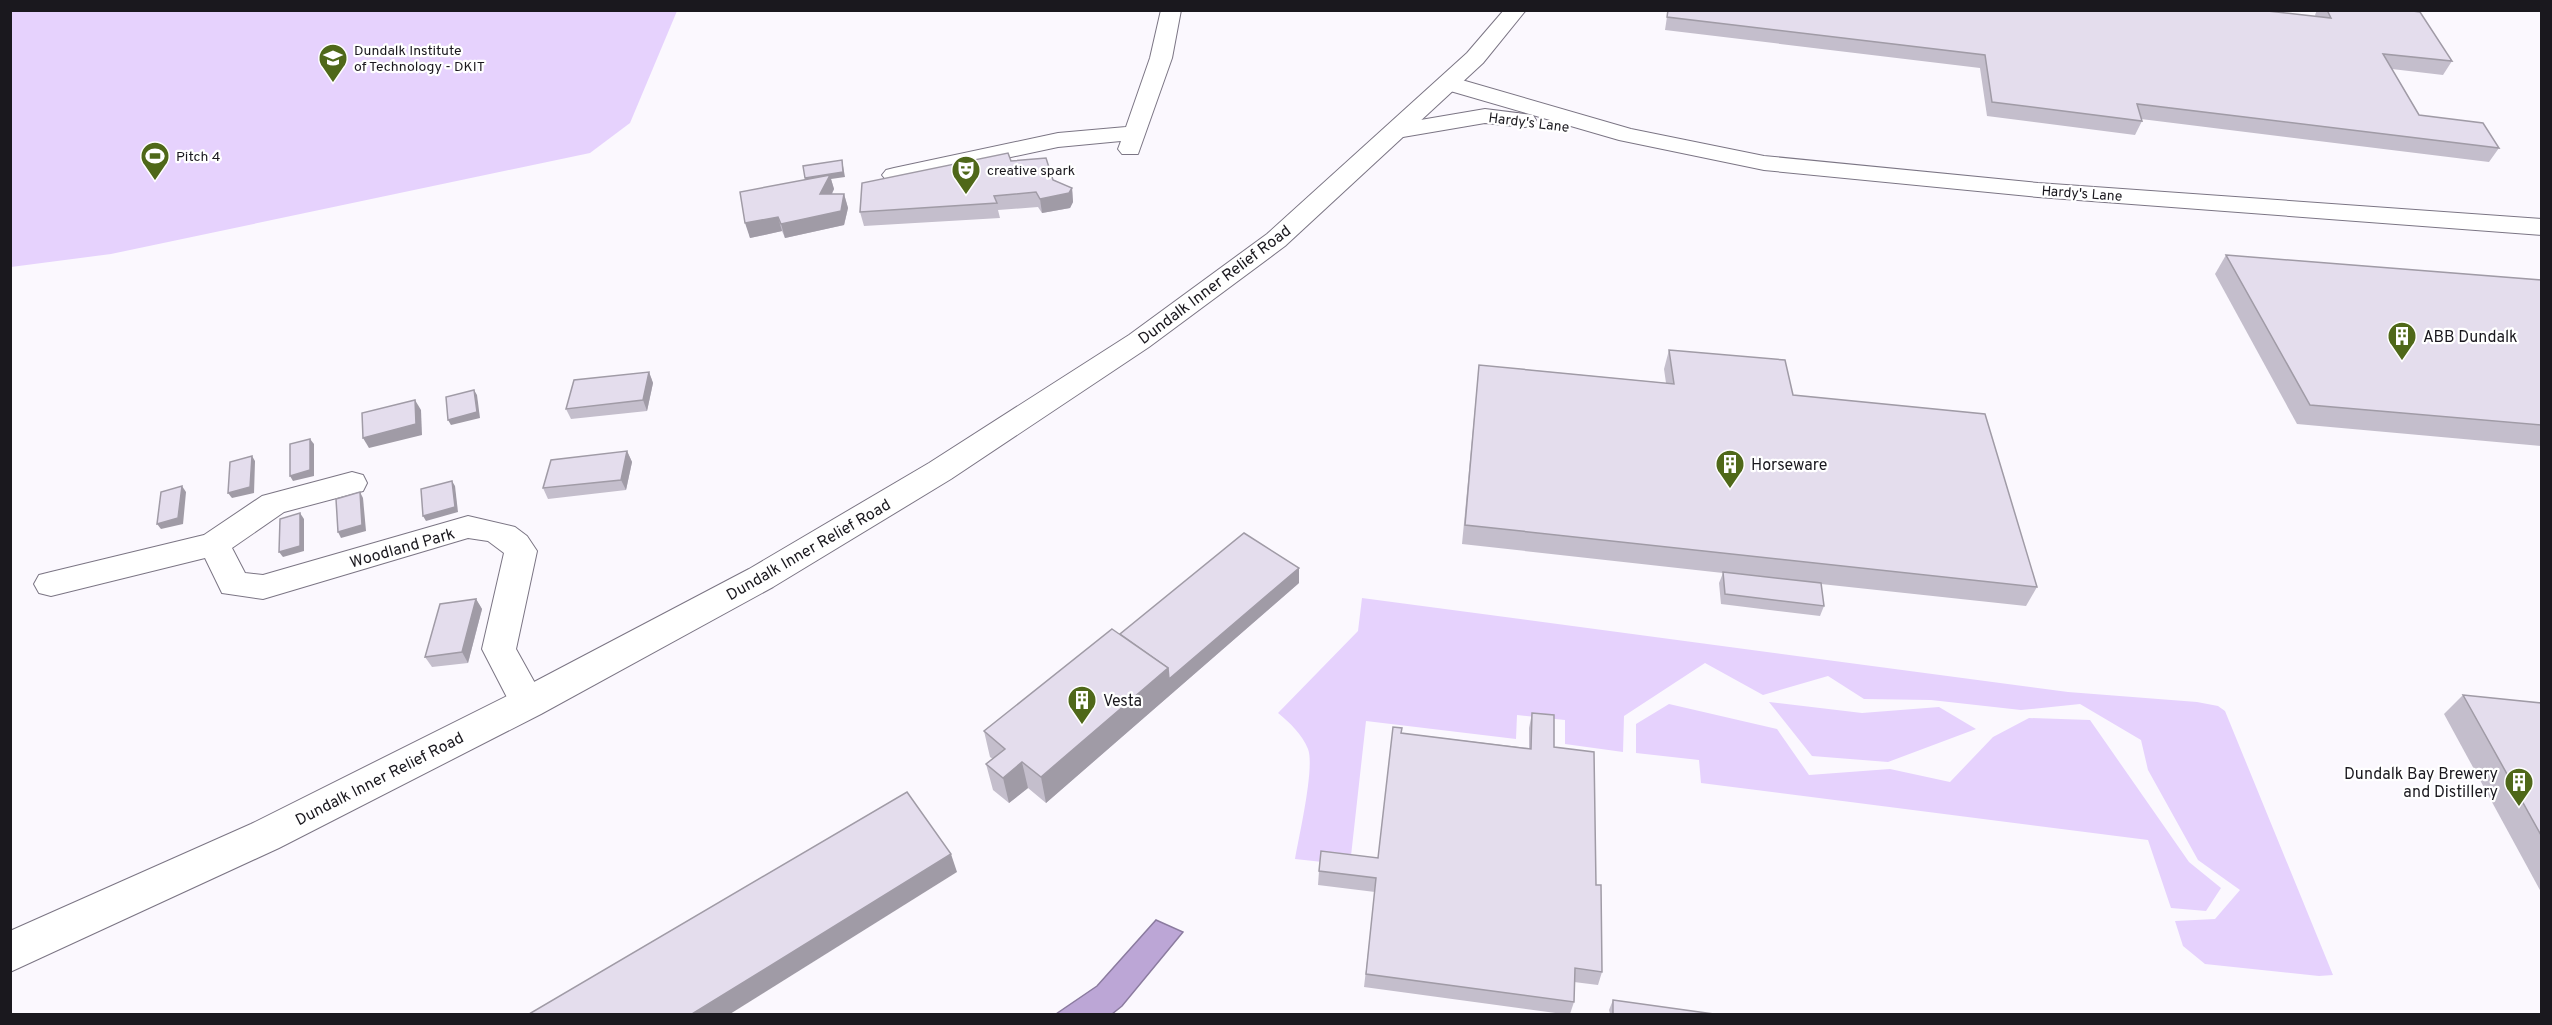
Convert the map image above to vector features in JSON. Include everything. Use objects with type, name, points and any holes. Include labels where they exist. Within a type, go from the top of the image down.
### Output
[{"type":"main road","name":"Dundalk Inner Relief Road","points":[[10,951],[265,836],[528,703],[761,578],[940,471],[1119,354],[1275,240],[1448,84],[1475,58],[1515,10]]},
{"type":"street","points":[[894,175],[1058,140],[1133,141],[1161,58],[1171,10]]},
{"type":"street","name":"Hardy's Lane","points":[[1448,84],[1627,135],[1764,164],[1837,172],[2541,227]]},
{"type":"street","name":"Hardy's Lane","points":[[1397,131],[1485,116],[1627,135]]},
{"type":"street","points":[[51,584],[213,544],[273,504],[352,483]]},
{"type":"street","name":"Woodland Park","points":[[213,544],[234,584],[263,587],[468,527],[499,532],[513,540],[521,550],[499,649],[528,703]]},
{"type":"shaded area","name":"Dundalk Institute of Technology - DKIT","points":[[11,10],[677,11],[630,123],[590,153],[111,254],[11,267]]},
{"type":"shaded area","points":[[1362,598],[2068,692],[2197,702],[2218,706],[2225,711],[2333,975],[2319,976],[2205,964],[2183,946],[2175,921],[2215,919],[2240,890],[2198,860],[2148,770],[2141,740],[2080,704],[2021,710],[1931,700],[1864,699],[1828,676],[1763,695],[1705,663],[1624,716],[1623,752],[1565,744],[1565,720],[1517,715],[1516,739],[1366,721],[1350,865],[1295,859],[1308,786],[1310,758],[1302,738],[1278,713],[1358,631]]},
{"type":"shaded area","points":[[1769,702],[1862,713],[1939,707],[1976,729],[1888,762],[1812,756]]},
{"type":"shaded area","points":[[1669,704],[1777,729],[1809,775],[1890,769],[1950,782],[1993,737],[2029,718],[2090,720],[2189,862],[2221,888],[2206,911],[2171,908],[2148,840],[1701,783],[1699,760],[1636,753],[1636,724]]},
{"type":"shaded area","points":[[1156,920],[1183,932],[1122,1006],[1112,1014],[1056,1014],[1097,986]]},
{"type":"building","points":[[1668,10],[2258,10],[2331,18],[2327,10],[2420,12],[2452,61],[2383,54],[2419,115],[2483,123],[2499,148],[2137,104],[2142,121],[1992,102],[1985,55],[1667,17]]},
{"type":"building","points":[[1008,153],[1011,161],[1046,158],[1053,180],[1072,188],[1069,193],[1040,199],[1036,192],[994,196],[997,203],[860,212],[862,183]]},
{"type":"building","points":[[842,160],[843,172],[805,178],[803,166]]},
{"type":"building","points":[[830,175],[820,194],[844,194],[841,211],[781,224],[778,217],[745,223],[740,192]]},
{"type":"building","name":"ABB Dundalk","points":[[2226,255],[2541,280],[2541,425],[2310,405]]},
{"type":"building","name":"Horseware","points":[[1669,350],[1785,360],[1793,395],[1985,414],[2037,587],[1465,525],[1479,365],[1674,384]]},
{"type":"building","points":[[649,372],[643,400],[566,409],[574,380]]},
{"type":"building","points":[[474,390],[477,412],[448,420],[446,397]]},
{"type":"building","points":[[415,400],[416,424],[363,438],[362,413]]},
{"type":"building","points":[[310,439],[310,470],[290,476],[290,444]]},
{"type":"building","points":[[627,451],[621,480],[543,488],[551,460]]},
{"type":"building","points":[[252,456],[250,487],[228,493],[230,462]]},
{"type":"building","points":[[452,481],[455,507],[423,516],[421,489]]},
{"type":"building","points":[[182,486],[178,518],[157,524],[161,492]]},
{"type":"building","points":[[360,492],[362,525],[338,532],[336,499]]},
{"type":"building","points":[[300,513],[300,546],[279,552],[280,519]]},
{"type":"building","points":[[1244,533],[1299,568],[1169,679],[1168,668],[1120,634]]},
{"type":"building","points":[[1723,572],[1821,583],[1824,606],[1725,594]]},
{"type":"building","points":[[476,599],[462,652],[425,657],[440,604]]},
{"type":"building","points":[[1112,629],[1168,668],[1041,777],[1022,762],[1003,778],[986,764],[1005,749],[984,731]]},
{"type":"building","points":[[2463,695],[2541,703],[2541,835]]},
{"type":"building","points":[[1532,713],[1554,715],[1554,747],[1594,752],[1596,885],[1601,885],[1602,972],[1575,968],[1574,1002],[1366,974],[1376,878],[1319,871],[1321,851],[1378,858],[1393,727],[1402,728],[1401,733],[1531,749]]},
{"type":"building","points":[[907,792],[951,854],[692,1014],[529,1014]]},
{"type":"building","points":[[1613,1000],[1714,1014],[1613,1014]]},
{"type":"place","name":"Dundalk Institute of Technology - DKIT","points":[[333,84]]},
{"type":"place","name":"Pitch 4","points":[[155,182]]},
{"type":"place","name":"creative spark","points":[[966,196]]},
{"type":"place","name":"ABB Dundalk","points":[[2402,362]]},
{"type":"place","name":"Horseware","points":[[1730,490]]},
{"type":"place","name":"Vesta","points":[[1082,726]]},
{"type":"place","name":"Dundalk Bay Brewery and Distillery","points":[[2519,808]]}]
